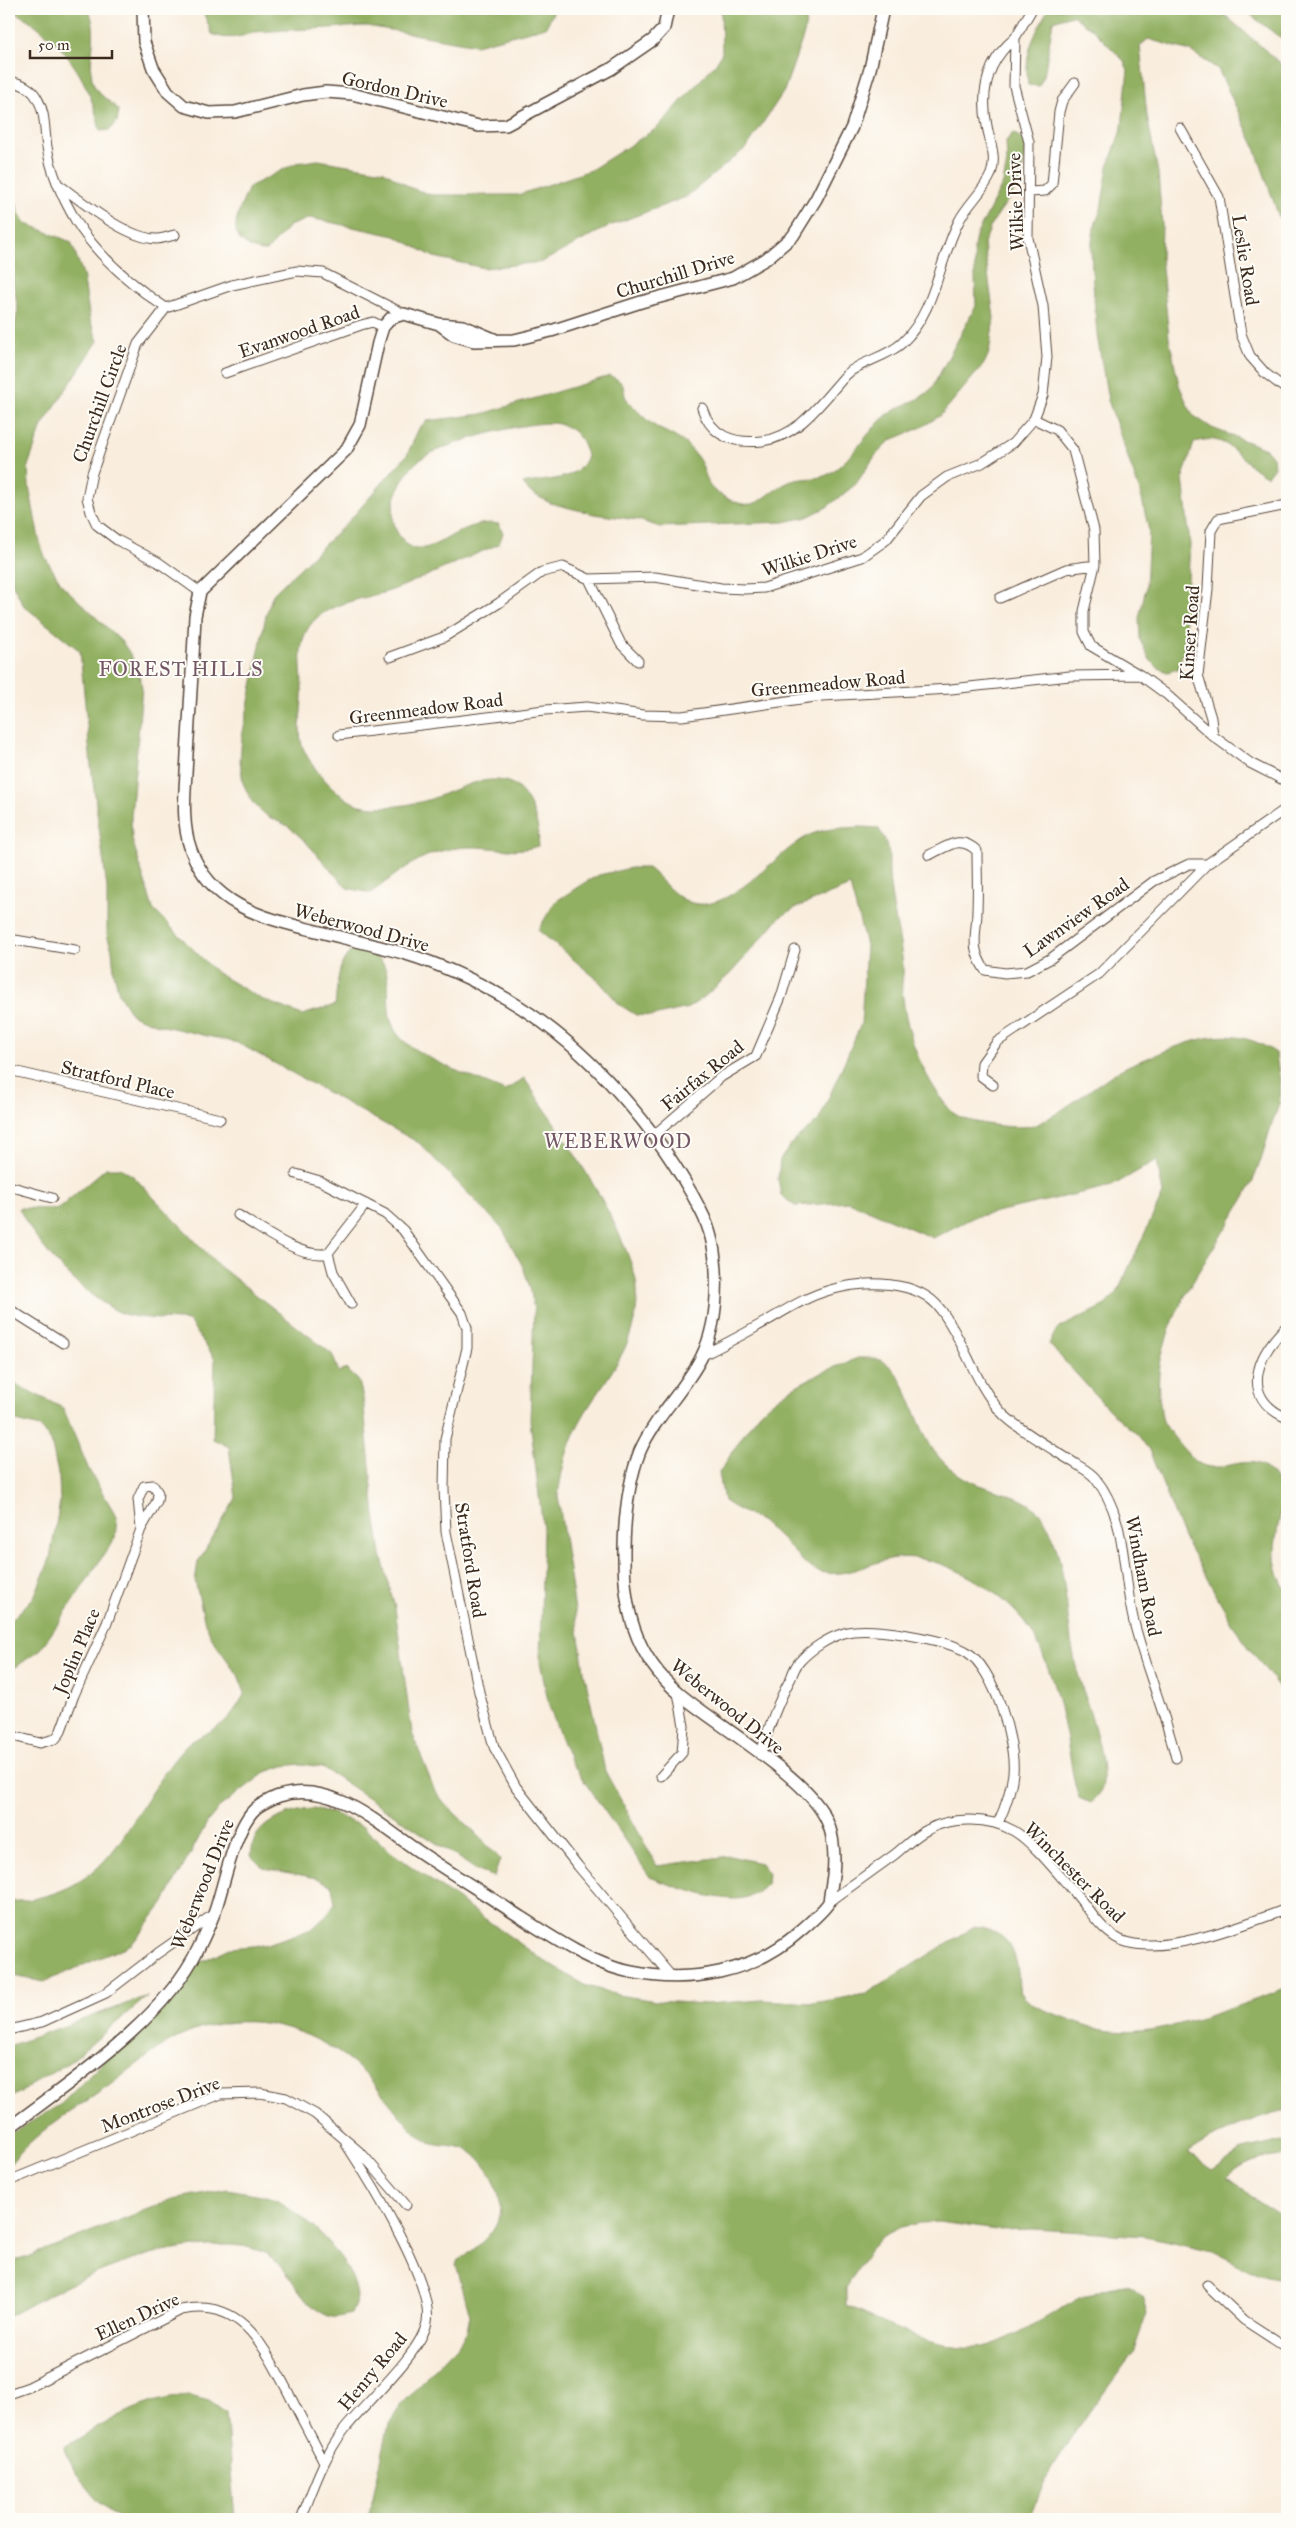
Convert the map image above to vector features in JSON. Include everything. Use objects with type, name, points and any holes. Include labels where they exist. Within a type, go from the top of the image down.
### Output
[{"type":"street","name":"Gordon Drive","points":[[143,9],[144,42],[153,68],[168,92],[184,106],[209,112],[234,112],[303,95],[326,92],[352,94],[479,126],[506,125],[611,68],[653,40],[664,28],[668,9]]},
{"type":"street","name":"Churchill Drive","points":[[404,314],[438,324],[463,326],[494,339],[514,340],[533,336],[641,302],[734,278],[766,259],[793,236],[816,199],[852,127],[870,68],[884,9]]},
{"type":"street","points":[[702,408],[706,420],[713,431],[723,436],[752,442],[777,437],[786,433],[809,416],[848,373],[900,345],[918,326],[930,302],[959,221],[991,174],[994,155],[987,126],[985,106],[988,71],[1001,49],[1014,38],[1032,9]]},
{"type":"street","name":"Wilkie Drive","points":[[390,657],[444,637],[499,603],[542,572],[563,566],[589,578],[655,577],[721,588],[764,588],[862,556],[886,540],[921,496],[947,477],[982,463],[1013,443],[1034,420],[1043,395],[1047,357],[1044,306],[1028,238],[1030,192],[1028,142],[1014,86],[1014,38]]},
{"type":"street","points":[[9,81],[27,87],[36,97],[42,110],[47,147],[59,186],[78,223],[101,252],[132,284],[166,308],[232,285],[298,270],[322,273],[404,314]]},
{"type":"street","points":[[1030,192],[1044,191],[1052,184],[1059,112],[1062,100],[1076,83]]},
{"type":"street","name":"Leslie Road","points":[[1180,128],[1219,197],[1241,334],[1250,356],[1265,373],[1287,390]]},
{"type":"street","points":[[59,186],[96,211],[140,236],[158,239],[175,235]]},
{"type":"street","name":"Churchill Circle","points":[[166,308],[138,344],[92,473],[87,498],[97,525],[117,540],[158,562],[200,592]]},
{"type":"street","points":[[200,592],[346,450],[360,426],[383,327],[392,318],[404,314]]},
{"type":"street","name":"Evanwood Road","points":[[225,374],[361,325],[373,322],[383,327]]},
{"type":"street","points":[[1034,420],[1057,430],[1073,450],[1094,530],[1095,565],[1084,611],[1084,632],[1091,646],[1140,675],[1166,694],[1213,736],[1250,763],[1287,782]]},
{"type":"street","name":"Kinser Road","points":[[1213,736],[1211,718],[1198,675],[1208,589],[1211,530],[1218,519],[1287,505]]},
{"type":"street","points":[[1000,598],[1066,569],[1095,565]]},
{"type":"street","points":[[589,578],[621,644],[638,661]]},
{"type":"street","name":"Weberwood Drive","points":[[9,2128],[105,2056],[168,1994],[193,1959],[214,1914],[244,1822],[257,1806],[283,1795],[304,1793],[330,1797],[356,1807],[418,1851],[563,1944],[625,1971],[671,1976],[706,1975],[741,1967],[796,1935],[829,1902],[834,1864],[829,1825],[815,1801],[760,1755],[678,1693],[651,1665],[633,1627],[626,1591],[624,1540],[629,1489],[639,1454],[651,1430],[703,1355],[714,1313],[717,1270],[705,1217],[653,1136],[616,1089],[564,1039],[507,999],[413,956],[260,917],[227,900],[205,878],[190,848],[184,812],[195,616],[200,592]]},
{"type":"street","name":"Greenmeadow Road","points":[[339,735],[545,710],[587,707],[643,715],[682,716],[822,696],[950,689],[1070,676],[1140,675]]},
{"type":"street","name":"Lawnview Road","points":[[993,1085],[981,1076],[982,1063],[997,1042],[1099,974],[1207,864],[1287,808]]},
{"type":"street","name":"Lawnview Road","points":[[929,855],[960,841],[970,843],[977,851],[977,913],[973,938],[978,960],[985,970],[1005,974],[1027,971],[1050,959],[1154,881],[1189,864],[1207,864]]},
{"type":"street","points":[[9,939],[75,950]]},
{"type":"street","name":"Fairfax Road","points":[[653,1136],[721,1076],[756,1056],[781,997],[795,950]]},
{"type":"street","name":"Stratford Place","points":[[9,1070],[220,1119]]},
{"type":"street","name":"Stratford Road","points":[[296,1174],[320,1181],[385,1214],[403,1230],[462,1313],[467,1328],[467,1348],[445,1439],[444,1489],[446,1532],[479,1692],[494,1747],[516,1787],[578,1866],[671,1976]]},
{"type":"street","points":[[9,1186],[52,1198]]},
{"type":"street","points":[[238,1216],[303,1251],[319,1256],[328,1253],[366,1204]]},
{"type":"street","points":[[328,1253],[333,1272],[351,1304]]},
{"type":"street","name":"Windham Road","points":[[703,1355],[801,1302],[831,1290],[878,1284],[903,1286],[934,1300],[956,1332],[992,1404],[1003,1415],[1093,1476],[1109,1498],[1118,1521],[1134,1625],[1154,1688],[1167,1721],[1176,1758]]},
{"type":"street","points":[[9,1308],[63,1343]]},
{"type":"street","points":[[1287,1326],[1275,1338],[1259,1363],[1257,1376],[1260,1396],[1272,1411],[1287,1418]]},
{"type":"street","name":"Joplin Place","points":[[9,1736],[40,1743],[55,1739],[60,1733],[74,1695],[106,1623],[141,1529]]},
{"type":"street","points":[[760,1755],[776,1705],[799,1662],[824,1642],[846,1632],[876,1632],[940,1640],[968,1652],[981,1667],[994,1690],[1008,1730],[1014,1771],[1008,1801],[998,1823]]},
{"type":"street","points":[[661,1776],[682,1753],[684,1726],[678,1693]]},
{"type":"street","name":"Winchester Road","points":[[829,1902],[927,1829],[950,1822],[978,1820],[998,1823],[1016,1832],[1054,1868],[1110,1933],[1124,1942],[1140,1945],[1170,1943],[1218,1933],[1287,1909]]},
{"type":"street","points":[[9,2030],[42,2022],[106,1993],[158,1953],[214,1914]]},
{"type":"street","name":"Montrose Drive","points":[[9,2181],[221,2094],[260,2093],[286,2098],[305,2107],[340,2135],[374,2167],[406,2205]]},
{"type":"street","name":"Henry Road","points":[[301,2519],[324,2462],[344,2430],[417,2344],[424,2332],[428,2315],[426,2296],[418,2275],[369,2181],[340,2135]]},
{"type":"street","points":[[1207,2285],[1244,2320],[1287,2348]]},
{"type":"street","name":"Ellen Drive","points":[[9,2394],[29,2387],[181,2310],[198,2306],[217,2309],[240,2321],[258,2338],[324,2462]]},
{"type":"green space","points":[[9,9],[88,9],[93,29],[92,81],[98,92],[119,110],[117,122],[110,130],[100,131],[86,87],[71,61],[61,49],[35,25],[21,16],[9,12]]},
{"type":"green space","points":[[202,9],[555,9],[546,27],[476,45],[367,26],[253,32],[243,36],[228,38],[212,34]]},
{"type":"green space","points":[[721,9],[808,9],[804,34],[784,91],[747,147],[686,197],[609,226],[542,262],[484,268],[434,257],[395,236],[310,218],[289,226],[267,251],[253,248],[239,239],[236,232],[237,217],[249,187],[296,163],[318,160],[384,171],[411,188],[432,195],[518,195],[591,170],[657,128],[716,63],[722,53]]},
{"type":"green space","points":[[1048,9],[1218,9],[1287,69],[1287,240],[1254,145],[1218,69],[1190,51],[1148,39],[1140,46],[1147,116],[1158,173],[1162,224],[1161,258],[1169,338],[1179,385],[1194,416],[1212,428],[1266,449],[1273,457],[1274,467],[1267,476],[1225,444],[1216,440],[1194,443],[1183,477],[1190,544],[1184,648],[1178,669],[1167,672],[1157,667],[1150,660],[1140,640],[1139,618],[1146,587],[1149,531],[1141,495],[1108,400],[1097,335],[1092,270],[1091,249],[1094,228],[1101,209],[1108,167],[1122,127],[1128,70],[1124,61],[1093,30],[1072,15],[1053,21],[1044,76],[1039,86],[1028,85],[1027,63],[1031,46]]},
{"type":"green space","points":[[1243,9],[1287,9],[1287,43]]},
{"type":"green space","points":[[1013,133],[1023,139],[1026,150],[1019,184],[992,223],[984,244],[994,318],[989,353],[984,364],[941,415],[922,427],[891,440],[875,456],[856,484],[827,507],[807,517],[784,522],[660,527],[638,520],[594,514],[550,503],[530,492],[523,484],[568,475],[582,465],[587,456],[584,445],[575,432],[559,424],[547,423],[487,434],[445,447],[418,461],[405,477],[395,498],[393,520],[396,530],[410,547],[422,548],[432,546],[463,530],[486,523],[499,524],[503,533],[499,544],[398,588],[338,606],[325,612],[313,621],[305,634],[301,650],[302,694],[300,728],[304,750],[316,769],[333,788],[342,796],[360,805],[396,806],[431,799],[479,782],[498,780],[508,782],[522,792],[532,809],[538,828],[538,846],[515,850],[477,847],[445,850],[420,859],[371,893],[347,888],[305,841],[288,826],[267,816],[252,802],[243,783],[240,760],[242,737],[266,615],[273,594],[348,522],[407,455],[419,428],[427,421],[482,414],[610,376],[620,382],[628,401],[647,420],[679,439],[692,450],[701,463],[710,487],[733,501],[742,504],[756,503],[790,482],[829,474],[845,461],[887,415],[921,397],[932,388],[976,306],[974,247],[976,236],[1003,183],[1007,162],[1006,141]]},
{"type":"green space","points":[[9,177],[19,213],[25,223],[71,242],[83,274],[90,320],[98,341],[42,426],[28,466],[29,486],[39,539],[45,557],[62,585],[126,647],[139,676],[142,688],[131,817],[132,839],[153,909],[217,973],[261,999],[302,1015],[335,1005],[339,973],[349,953],[356,948],[372,953],[381,961],[386,971],[391,1020],[396,1032],[404,1041],[416,1050],[446,1066],[505,1091],[524,1078],[587,1174],[615,1225],[637,1285],[636,1314],[628,1342],[585,1412],[574,1434],[560,1480],[558,1496],[584,1671],[605,1771],[657,1866],[730,1856],[761,1863],[768,1874],[767,1884],[751,1896],[738,1899],[713,1897],[650,1877],[573,1765],[549,1706],[540,1662],[543,1529],[530,1420],[534,1311],[531,1291],[523,1267],[502,1228],[419,1143],[238,1043],[155,1024],[132,1015],[119,994],[112,950],[107,935],[107,888],[91,766],[80,651],[24,606],[9,578],[9,359],[18,309],[9,261]]},
{"type":"green space","points":[[878,828],[888,850],[891,895],[902,957],[902,990],[906,1018],[914,1045],[931,1083],[945,1104],[957,1115],[967,1120],[999,1126],[1022,1127],[1038,1124],[1059,1112],[1110,1076],[1134,1063],[1203,1039],[1232,1037],[1246,1039],[1261,1044],[1276,1053],[1280,1081],[1280,1098],[1259,1166],[1248,1191],[1187,1292],[1164,1347],[1159,1375],[1163,1421],[1191,1457],[1200,1464],[1210,1467],[1249,1462],[1258,1464],[1267,1469],[1275,1479],[1280,1491],[1281,1504],[1275,1560],[1279,1575],[1287,1591],[1287,1692],[1281,1690],[1238,1633],[1184,1538],[1149,1450],[1138,1435],[1110,1411],[1049,1344],[1057,1329],[1105,1305],[1117,1293],[1163,1194],[1157,1160],[1112,1186],[974,1217],[933,1238],[849,1202],[795,1206],[781,1195],[778,1179],[780,1160],[792,1143],[819,1120],[861,1024],[866,945],[850,886],[795,908],[780,917],[731,973],[703,998],[688,1008],[653,1016],[636,1015],[620,1005],[598,980],[538,930],[555,902],[599,875],[631,868],[648,868],[683,899],[689,902],[705,904],[720,900],[736,891],[752,880],[783,853],[812,834],[830,829]]},
{"type":"green space","points":[[106,1168],[120,1168],[133,1176],[219,1266],[332,1354],[339,1372],[346,1369],[359,1381],[363,1398],[375,1515],[381,1554],[395,1608],[412,1733],[434,1789],[446,1805],[500,1859],[494,1877],[478,1871],[322,1767],[301,1764],[283,1766],[266,1772],[221,1806],[208,1821],[163,1904],[132,1944],[44,1982],[9,1975],[9,1902],[46,1896],[75,1884],[97,1868],[115,1848],[163,1774],[184,1748],[192,1741],[223,1723],[234,1711],[245,1693],[238,1675],[214,1642],[205,1623],[195,1581],[198,1562],[236,1498],[229,1447],[213,1439],[215,1359],[189,1321],[127,1315],[106,1305],[91,1294],[76,1282],[48,1253],[19,1208],[58,1209]]},
{"type":"green space","points":[[858,1358],[880,1360],[895,1371],[908,1394],[931,1446],[950,1468],[974,1483],[1021,1500],[1038,1511],[1044,1519],[1058,1553],[1072,1648],[1101,1754],[1103,1785],[1100,1793],[1091,1803],[1079,1798],[1060,1707],[1052,1679],[1035,1638],[1025,1622],[993,1592],[951,1568],[930,1561],[909,1558],[881,1561],[847,1572],[820,1572],[801,1560],[779,1536],[760,1521],[724,1501],[719,1473],[746,1431],[765,1408],[803,1382]]},
{"type":"green space","points":[[9,1381],[63,1408],[89,1470],[117,1517],[115,1538],[41,1649],[9,1672],[9,1622],[34,1597],[50,1559],[60,1501],[59,1478],[51,1441],[40,1427],[9,1419]]},
{"type":"green space","points":[[313,1809],[330,1812],[363,1827],[391,1852],[543,1960],[584,1985],[618,1995],[656,2001],[707,2004],[763,2000],[813,2003],[866,1994],[973,1927],[992,1931],[1010,1946],[1016,1963],[1020,1991],[1028,2001],[1044,2010],[1099,2029],[1133,2032],[1177,2025],[1287,1989],[1287,2110],[1235,2127],[1188,2153],[1212,2170],[1243,2150],[1287,2140],[1287,2155],[1254,2161],[1240,2168],[1226,2179],[1287,2218],[1287,2281],[1259,2275],[1212,2251],[1146,2236],[1033,2229],[998,2230],[938,2222],[919,2223],[901,2227],[883,2236],[869,2251],[846,2288],[846,2306],[931,2342],[967,2348],[983,2347],[1000,2342],[1077,2300],[1112,2286],[1126,2286],[1142,2296],[1147,2313],[1133,2353],[1070,2439],[1046,2478],[1032,2513],[1035,2519],[368,2519],[389,2424],[402,2403],[457,2346],[467,2331],[470,2315],[456,2264],[478,2246],[494,2228],[500,2207],[493,2179],[486,2167],[472,2152],[454,2146],[434,2143],[422,2138],[361,2070],[338,2052],[319,2041],[300,2032],[280,2026],[260,2022],[239,2022],[198,2029],[168,2043],[52,2124],[28,2144],[9,2165],[9,2135],[61,2104],[178,1988],[198,1963],[230,1948],[264,1945],[312,1929],[325,1917],[335,1903],[332,1886],[317,1878],[263,1868],[251,1856],[254,1841],[264,1827],[288,1814]]},
{"type":"green space","points":[[148,1996],[71,2061],[9,2099],[9,2046]]},
{"type":"green space","points":[[228,2189],[266,2196],[279,2202],[294,2211],[323,2237],[336,2252],[354,2282],[357,2296],[351,2314],[332,2317],[321,2312],[303,2296],[274,2259],[250,2248],[237,2245],[223,2245],[181,2249],[130,2261],[80,2280],[9,2316],[9,2262],[22,2259],[173,2199]]},
{"type":"green space","points":[[190,2396],[209,2401],[226,2413],[235,2519],[120,2519],[102,2505],[86,2487],[68,2458],[64,2447],[124,2413],[155,2401]]},
{"type":"district","name":"FOREST HILLS","points":[[181,669]]},
{"type":"district","name":"WEBERWOOD","points":[[618,1141]]}]
